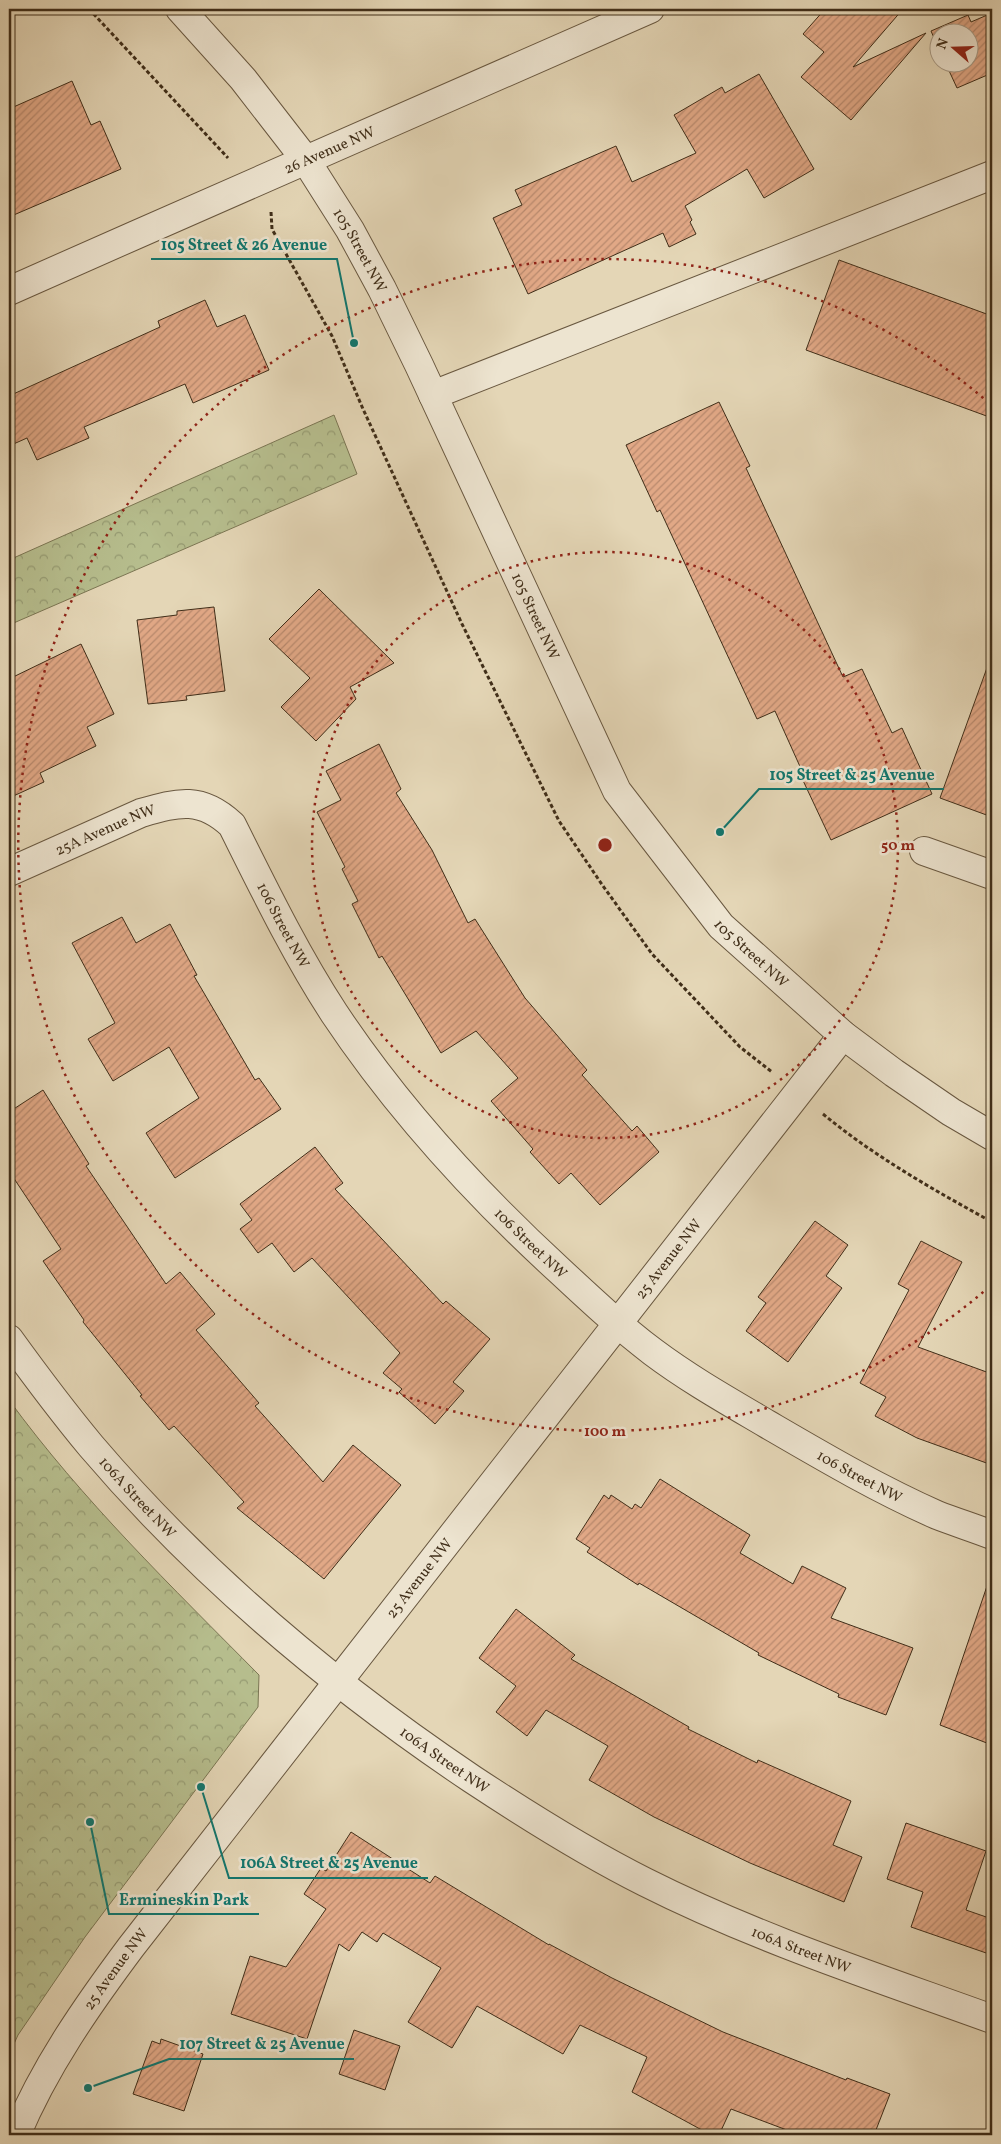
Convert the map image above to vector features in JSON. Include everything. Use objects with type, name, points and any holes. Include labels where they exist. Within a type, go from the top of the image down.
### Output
[{"type":"street","name":"105 Street NW","points":[[180,9],[244,79],[305,159],[350,230],[382,289],[433,395],[617,790],[721,926],[843,1035],[951,1112],[992,1136]]},
{"type":"street","name":"26 Avenue NW","points":[[9,291],[305,159],[375,131],[650,9]]},
{"type":"street","points":[[433,395],[992,175]]},
{"type":"street","name":"25A Avenue NW","points":[[9,872],[141,813],[177,805],[205,805]]},
{"type":"street","name":"106 Street NW","points":[[205,805],[220,813],[232,825],[300,958],[335,1014],[415,1120],[470,1184],[536,1249],[618,1324],[701,1385],[827,1459],[879,1487],[938,1515],[992,1535]]},
{"type":"street","points":[[924,851],[992,874]]},
{"type":"street","name":"25 Avenue NW","points":[[16,2135],[43,2078],[75,2024],[100,1987],[843,1035]]},
{"type":"street","name":"106A Street NW","points":[[9,1339],[91,1446],[159,1520],[246,1602],[338,1682],[440,1757],[524,1813],[645,1882],[713,1914],[797,1948],[992,2019]]},
{"type":"path","points":[[89,9],[117,36],[198,127],[218,146]]},
{"type":"path","points":[[272,214],[272,229],[332,336],[363,409],[462,624],[559,820],[652,954],[740,1047],[762,1063]]},
{"type":"path","points":[[827,1117],[920,1182],[992,1222]]},
{"type":"green space","points":[[334,415],[357,474],[9,625],[9,560]]},
{"type":"green space","points":[[9,1400],[37,1437],[97,1508],[259,1675],[258,1707],[85,1937],[18,2035],[9,2055]]},
{"type":"building","points":[[825,9],[903,9],[853,67],[926,33],[851,120],[801,77],[824,52],[803,34]]},
{"type":"building","points":[[992,13],[992,73],[957,88],[950,72],[978,72],[978,22],[971,22]]},
{"type":"building","points":[[968,15],[971,22],[952,22]]},
{"type":"building","points":[[759,74],[814,169],[764,198],[747,169],[685,206],[696,234],[669,247],[663,233],[528,294],[493,218],[522,205],[515,190],[616,146],[632,182],[696,153],[674,115],[722,87],[725,93]]},
{"type":"building","points":[[72,81],[91,125],[100,121],[121,169],[9,217],[9,109]]},
{"type":"building","points":[[839,260],[992,316],[992,418],[806,350]]},
{"type":"building","points":[[205,300],[217,327],[245,315],[269,370],[193,403],[185,384],[84,427],[89,438],[37,460],[27,438],[9,446],[9,396],[160,327],[158,321]]},
{"type":"building","points":[[719,402],[750,466],[746,468],[843,677],[862,669],[892,733],[902,728],[932,794],[831,840],[799,772],[802,771],[775,711],[757,719],[660,510],[657,512],[626,445]]},
{"type":"building","points":[[319,589],[394,663],[350,687],[356,699],[316,741],[281,707],[310,678],[269,639]]},
{"type":"building","points":[[214,607],[225,691],[186,696],[187,700],[148,704],[137,620],[177,615],[177,611]]},
{"type":"building","points":[[81,644],[114,714],[87,727],[96,746],[40,773],[44,782],[9,798],[9,679]]},
{"type":"building","points":[[988,665],[992,666],[992,817],[940,798]]},
{"type":"building","points":[[379,744],[401,789],[396,793],[432,850],[468,923],[475,919],[525,998],[587,1070],[582,1075],[632,1131],[637,1126],[659,1152],[600,1205],[571,1173],[559,1184],[530,1152],[533,1149],[491,1101],[518,1078],[476,1031],[441,1053],[382,956],[379,958],[352,904],[358,901],[342,869],[345,867],[317,812],[341,800],[326,771]]},
{"type":"building","points":[[122,917],[136,943],[170,924],[197,975],[194,976],[255,1080],[259,1078],[281,1109],[175,1178],[146,1133],[199,1098],[169,1047],[113,1081],[88,1039],[115,1023],[72,943]]},
{"type":"building","points":[[43,1090],[89,1164],[86,1166],[166,1284],[180,1272],[215,1314],[196,1330],[259,1403],[255,1406],[323,1482],[353,1445],[401,1485],[324,1579],[237,1508],[244,1502],[174,1426],[169,1430],[140,1396],[142,1395],[83,1322],[84,1320],[43,1261],[61,1249],[9,1171],[9,1112]]},
{"type":"building","points":[[315,1147],[343,1183],[335,1189],[443,1304],[446,1301],[490,1339],[453,1382],[464,1391],[435,1424],[399,1392],[402,1389],[383,1373],[400,1353],[312,1258],[294,1272],[272,1243],[258,1253],[240,1229],[252,1220],[240,1204]]},
{"type":"building","points":[[815,1221],[848,1245],[826,1276],[842,1288],[788,1362],[746,1331],[766,1303],[758,1297]]},
{"type":"building","points":[[921,1241],[962,1262],[918,1347],[992,1374],[992,1465],[917,1438],[875,1416],[886,1397],[860,1383],[909,1290],[898,1284]]},
{"type":"building","points":[[660,1479],[750,1535],[740,1553],[793,1584],[802,1566],[846,1588],[831,1618],[913,1648],[886,1715],[838,1697],[839,1694],[758,1655],[759,1653],[639,1583],[638,1585],[587,1552],[590,1548],[576,1539],[604,1495],[609,1499],[611,1495],[632,1509],[635,1504],[641,1508]]},
{"type":"building","points":[[987,1586],[992,1587],[992,1745],[940,1725]]},
{"type":"building","points":[[516,1609],[575,1655],[571,1659],[689,1727],[688,1729],[757,1763],[758,1760],[851,1801],[833,1845],[862,1857],[844,1902],[750,1863],[654,1817],[589,1780],[608,1746],[546,1710],[527,1736],[496,1712],[516,1686],[479,1658]]},
{"type":"building","points":[[906,1823],[986,1851],[966,1910],[992,1919],[992,1955],[911,1927],[923,1892],[887,1879]]},
{"type":"building","points":[[351,1832],[430,1883],[435,1876],[549,1945],[723,2032],[846,2080],[847,2078],[890,2094],[874,2135],[800,2135],[731,2109],[719,2135],[711,2135],[632,2092],[647,2057],[580,2025],[563,2054],[477,2006],[452,2048],[408,2022],[441,1968],[383,1933],[377,1942],[362,1932],[349,1951],[339,1944],[307,2039],[231,2014],[250,1956],[286,1967],[326,1909],[304,1894],[321,1868],[326,1871]]},
{"type":"building","points":[[354,2030],[400,2046],[385,2090],[339,2074]]},
{"type":"building","points":[[161,2039],[203,2054],[184,2111],[133,2094],[152,2041],[160,2044]]},
{"type":"place","name":"105 Street & 26 Avenue","points":[[354,343]]},
{"type":"place","name":"105 Street & 25 Avenue","points":[[720,832]]},
{"type":"place","name":"106A Street & 25 Avenue","points":[[201,1787]]},
{"type":"place","name":"Ermineskin Park","points":[[90,1822]]},
{"type":"place","name":"107 Street & 25 Avenue","points":[[88,2088]]}]
